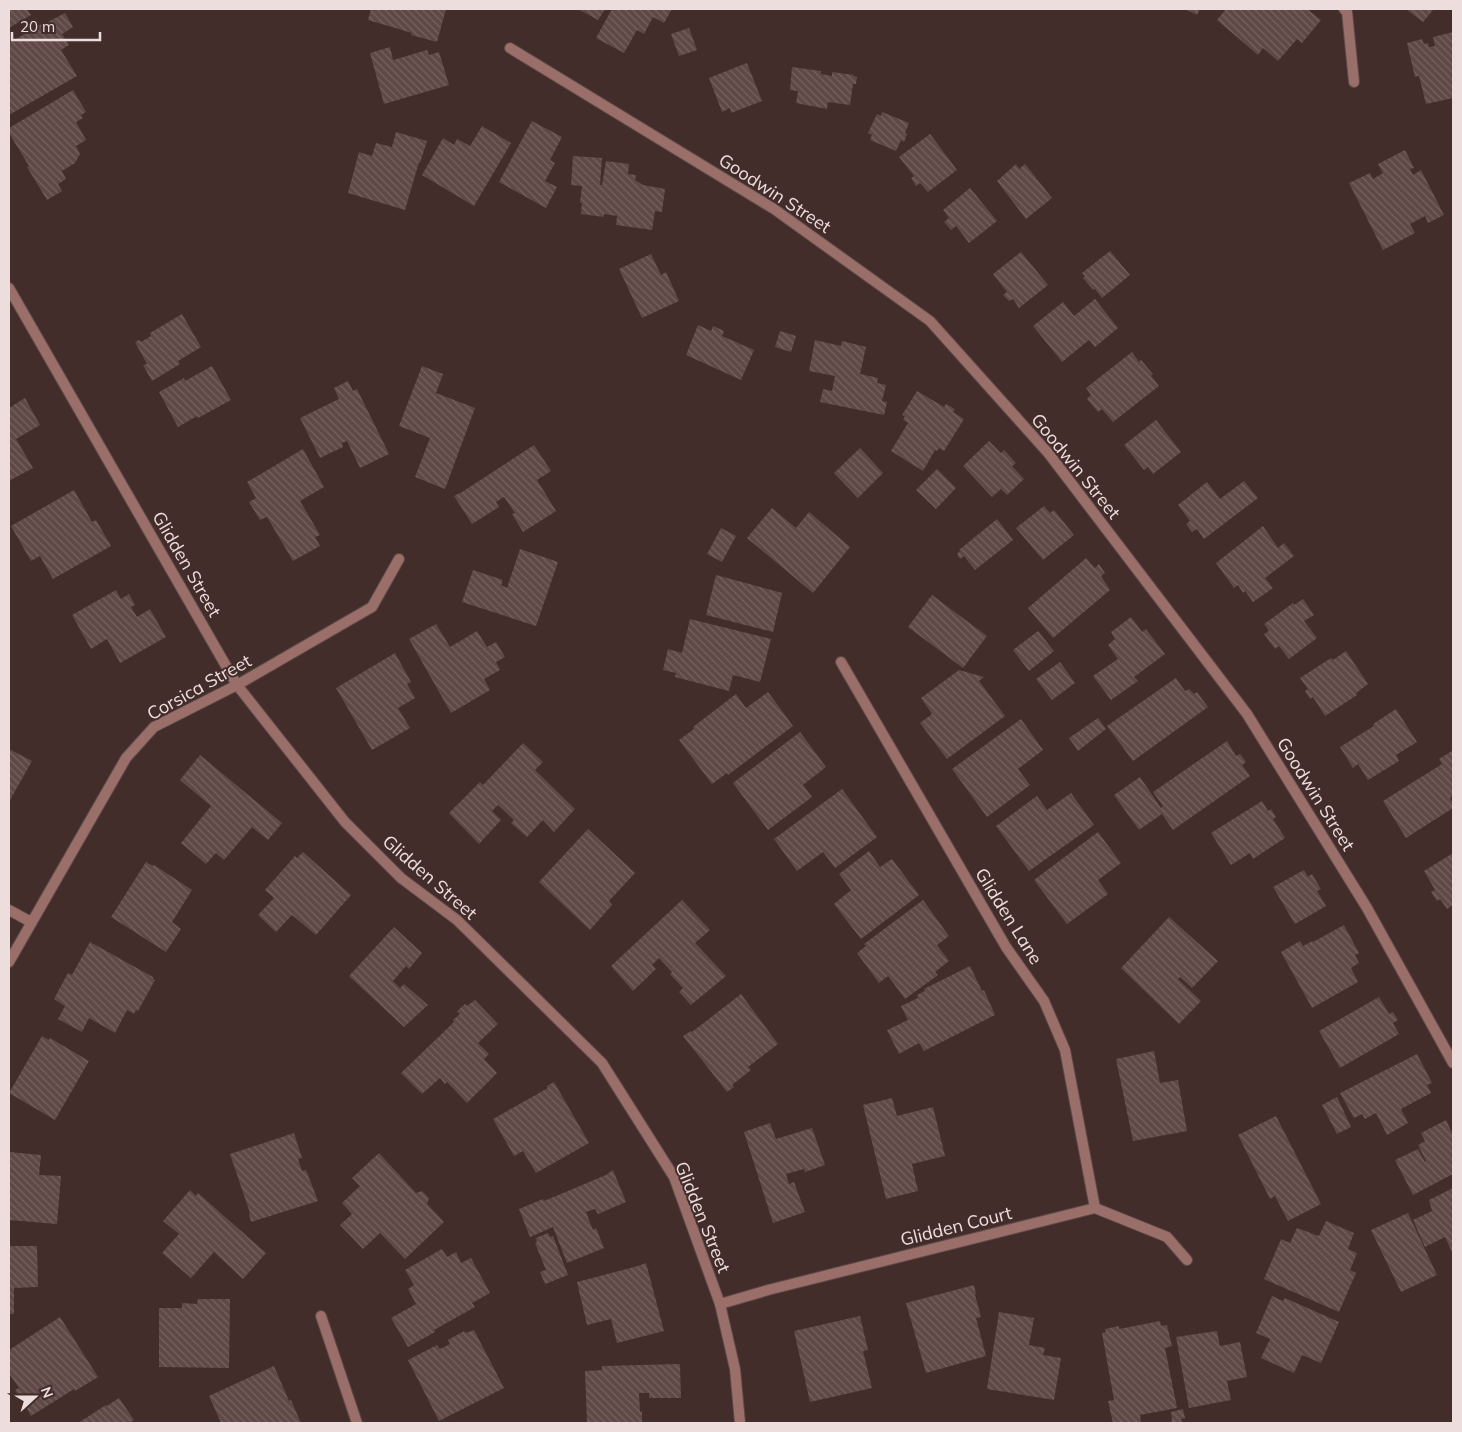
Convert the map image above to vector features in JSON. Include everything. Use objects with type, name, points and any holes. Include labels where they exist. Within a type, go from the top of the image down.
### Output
[{"type":"street","points":[[1344,9],[1347,12],[1354,82]]},
{"type":"street","name":"Goodwin Street","points":[[510,48],[774,209],[930,321],[1049,454],[1247,714],[1367,908],[1453,1063]]},
{"type":"street","name":"Glidden Street","points":[[9,288],[237,685],[345,822],[401,878],[457,920],[602,1063],[674,1177],[720,1304],[735,1369],[740,1423]]},
{"type":"street","name":"Corsica Street","points":[[9,962],[126,758],[154,727],[237,685],[372,607],[399,559]]},
{"type":"street","name":"Glidden Lane","points":[[841,662],[1006,947],[1044,1001],[1065,1050],[1095,1208]]},
{"type":"street","points":[[9,910],[31,922]]},
{"type":"street","points":[[1095,1208],[1167,1237],[1187,1260]]},
{"type":"street","name":"Glidden Court","points":[[720,1304],[1095,1208]]},
{"type":"street","points":[[321,1316],[357,1423]]},
{"type":"building","points":[[9,9],[27,9],[31,15],[9,28]]},
{"type":"building","points":[[371,9],[446,9],[437,42],[368,20]]},
{"type":"building","points":[[578,9],[605,9],[598,20]]},
{"type":"building","points":[[612,9],[672,9],[664,23],[653,17],[644,34],[637,30],[624,53],[596,38]]},
{"type":"building","points":[[1185,9],[1200,9],[1197,15]]},
{"type":"building","points":[[1226,9],[1307,9],[1321,20],[1302,43],[1297,39],[1278,61],[1263,48],[1258,55],[1217,20]]},
{"type":"building","points":[[1406,9],[1434,9],[1423,22]]},
{"type":"building","points":[[65,13],[73,27],[62,34],[69,45],[61,50],[77,76],[9,115],[9,43],[45,22]]},
{"type":"building","points":[[689,28],[697,50],[679,56],[671,34]]},
{"type":"building","points":[[1453,32],[1453,98],[1426,104],[1419,76],[1415,77],[1407,43],[1422,39],[1424,44],[1428,43],[1429,47],[1435,46],[1433,37]]},
{"type":"building","points":[[390,47],[393,60],[427,50],[429,55],[439,52],[449,85],[384,104],[370,53]]},
{"type":"building","points":[[747,63],[762,101],[731,113],[730,108],[722,112],[709,78]]},
{"type":"building","points":[[792,67],[821,71],[821,74],[832,76],[832,72],[854,75],[857,77],[856,84],[853,84],[850,105],[828,102],[827,109],[796,103],[798,91],[790,90]]},
{"type":"building","points":[[73,90],[86,112],[81,115],[83,118],[76,122],[86,140],[76,146],[80,154],[75,163],[62,171],[66,179],[58,184],[62,191],[47,200],[9,133],[9,128]]},
{"type":"building","points":[[882,112],[909,123],[904,142],[901,140],[896,151],[870,140],[872,135],[868,133],[877,114],[881,116]]},
{"type":"building","points":[[532,121],[562,137],[550,160],[555,163],[545,181],[557,187],[546,208],[499,182]]},
{"type":"building","points":[[482,126],[511,143],[474,206],[422,175],[443,138],[454,145],[457,139],[470,146]]},
{"type":"building","points":[[396,132],[427,141],[405,210],[348,193],[359,152],[372,156],[376,143],[392,147]]},
{"type":"building","points":[[930,134],[957,170],[928,192],[920,183],[916,186],[911,178],[914,176],[899,157]]},
{"type":"building","points":[[1405,150],[1414,168],[1410,169],[1413,175],[1421,170],[1444,215],[1428,223],[1425,216],[1410,224],[1415,233],[1383,250],[1349,183],[1370,173],[1373,179],[1383,173],[1378,164]]},
{"type":"building","points":[[573,156],[602,158],[600,185],[602,185],[606,161],[629,164],[628,174],[636,175],[635,180],[643,185],[665,189],[662,212],[655,211],[652,230],[616,225],[617,216],[604,214],[604,217],[581,214],[582,186],[571,185]]},
{"type":"building","points":[[1016,164],[1019,169],[1025,164],[1052,198],[1026,219],[997,181]]},
{"type":"building","points":[[970,188],[997,221],[969,243],[956,226],[951,230],[944,222],[949,218],[943,210]]},
{"type":"building","points":[[1110,251],[1130,275],[1102,298],[1083,278],[1085,276],[1082,273]]},
{"type":"building","points":[[1021,252],[1048,285],[1019,308],[1013,299],[1009,301],[1003,295],[1007,292],[993,274]]},
{"type":"building","points":[[651,254],[661,275],[666,272],[679,301],[642,318],[619,269]]},
{"type":"building","points":[[1095,299],[1118,328],[1095,347],[1089,340],[1062,362],[1033,326],[1063,302],[1074,316]]},
{"type":"building","points":[[182,314],[201,347],[178,361],[180,364],[152,381],[143,365],[147,364],[135,342],[139,340],[141,342],[151,336],[150,333]]},
{"type":"building","points":[[698,325],[711,331],[713,326],[724,331],[722,336],[754,350],[741,380],[686,355]]},
{"type":"building","points":[[780,331],[796,336],[791,352],[775,347]]},
{"type":"building","points":[[815,340],[841,346],[842,341],[866,347],[860,374],[878,378],[877,383],[886,385],[882,401],[887,402],[884,415],[820,402],[823,389],[832,391],[835,376],[809,371]]},
{"type":"building","points":[[1132,352],[1139,362],[1141,360],[1153,374],[1151,376],[1159,386],[1113,422],[1102,409],[1098,412],[1087,399],[1091,395],[1086,388]]},
{"type":"building","points":[[212,366],[231,400],[178,427],[159,392],[184,378],[185,381]]},
{"type":"building","points":[[422,366],[443,374],[436,393],[475,408],[445,489],[415,477],[430,438],[399,426]]},
{"type":"building","points":[[348,381],[353,391],[357,389],[389,454],[360,468],[347,441],[342,443],[343,447],[320,458],[300,418],[339,399],[334,388]]},
{"type":"building","points":[[917,391],[944,407],[946,404],[955,409],[953,412],[964,419],[944,451],[939,448],[937,451],[935,450],[923,471],[891,451],[908,423],[903,420],[905,416],[902,415]]},
{"type":"building","points":[[25,398],[40,425],[16,439],[33,468],[9,481],[9,408]]},
{"type":"building","points":[[1156,420],[1181,452],[1153,474],[1148,467],[1144,470],[1124,445]]},
{"type":"building","points":[[989,441],[1001,453],[1004,450],[1016,463],[1012,466],[1024,479],[1007,495],[1001,489],[992,497],[963,466]]},
{"type":"building","points":[[534,445],[551,471],[537,480],[556,511],[523,532],[512,514],[515,513],[504,497],[496,502],[499,507],[472,524],[454,496]]},
{"type":"building","points":[[860,448],[883,473],[858,498],[834,473]]},
{"type":"building","points":[[303,449],[324,487],[300,501],[320,535],[315,537],[320,546],[293,561],[267,517],[260,520],[249,502],[256,498],[247,482]]},
{"type":"building","points":[[937,469],[956,488],[936,509],[916,490]]},
{"type":"building","points":[[1244,481],[1258,498],[1204,539],[1197,529],[1192,532],[1186,524],[1190,521],[1178,505],[1207,482],[1220,499]]},
{"type":"building","points":[[74,490],[92,522],[96,520],[111,546],[53,579],[40,556],[31,561],[11,526]]},
{"type":"building","points":[[1044,506],[1050,513],[1054,510],[1074,535],[1043,560],[1016,528]]},
{"type":"building","points":[[772,508],[796,528],[809,512],[850,547],[813,593],[747,538]]},
{"type":"building","points":[[997,519],[1013,540],[975,570],[964,556],[960,559],[957,554],[959,550]]},
{"type":"building","points":[[1263,526],[1278,548],[1284,543],[1294,556],[1265,578],[1273,588],[1253,602],[1245,591],[1243,593],[1238,585],[1234,588],[1216,563]]},
{"type":"building","points":[[721,528],[736,536],[722,562],[707,554]]},
{"type":"building","points":[[520,549],[558,562],[536,626],[462,602],[473,570],[503,580],[501,585],[507,588]]},
{"type":"building","points":[[1086,558],[1095,568],[1099,564],[1105,573],[1101,576],[1110,590],[1053,638],[1028,608]]},
{"type":"building","points":[[716,575],[782,593],[773,632],[706,615]]},
{"type":"building","points":[[116,590],[121,599],[129,594],[135,605],[131,607],[137,617],[150,609],[166,637],[120,663],[107,639],[91,649],[72,615]]},
{"type":"building","points":[[932,595],[987,636],[963,668],[908,627]]},
{"type":"building","points":[[1303,599],[1314,615],[1304,621],[1317,638],[1289,659],[1279,646],[1275,649],[1264,634],[1269,631],[1264,624],[1293,603],[1294,605]]},
{"type":"building","points":[[1131,617],[1142,632],[1146,629],[1165,654],[1134,677],[1138,681],[1111,700],[1093,676],[1118,659],[1108,645],[1115,639],[1111,632]]},
{"type":"building","points":[[690,619],[771,639],[760,682],[733,675],[729,691],[675,677],[676,673],[663,670],[668,649],[682,653]]},
{"type":"building","points":[[436,624],[450,647],[477,631],[487,647],[496,642],[505,657],[496,662],[500,670],[484,679],[490,690],[451,713],[409,639]]},
{"type":"building","points":[[1038,631],[1054,651],[1029,671],[1013,650]]},
{"type":"building","points":[[1346,651],[1368,684],[1356,693],[1357,695],[1325,716],[1313,697],[1310,699],[1305,691],[1308,689],[1300,678],[1331,658],[1333,660]]},
{"type":"building","points":[[395,653],[411,682],[407,684],[415,698],[398,708],[410,728],[372,750],[336,688]]},
{"type":"building","points":[[1060,662],[1075,683],[1052,700],[1036,679]]},
{"type":"building","points":[[959,670],[984,677],[979,681],[1005,716],[947,759],[920,723],[932,714],[921,698]]},
{"type":"building","points":[[1176,678],[1185,691],[1189,689],[1194,694],[1197,692],[1208,707],[1133,761],[1107,726]]},
{"type":"building","points":[[768,692],[793,726],[728,775],[727,773],[712,784],[679,740],[736,694],[746,708]]},
{"type":"building","points":[[1396,709],[1417,742],[1396,755],[1399,761],[1368,780],[1358,764],[1353,768],[1340,747],[1374,726],[1373,724]]},
{"type":"building","points":[[1098,718],[1106,729],[1078,751],[1069,738]]},
{"type":"building","points":[[1021,719],[1043,750],[1018,769],[1030,785],[987,817],[952,769]]},
{"type":"building","points":[[800,732],[826,767],[803,785],[812,797],[768,830],[733,783]]},
{"type":"building","points":[[1227,741],[1236,756],[1240,754],[1246,762],[1242,765],[1250,776],[1173,830],[1162,814],[1139,830],[1114,795],[1140,777],[1161,808],[1163,806],[1153,792]]},
{"type":"building","points":[[523,743],[543,762],[535,770],[575,809],[554,832],[543,820],[527,837],[511,823],[514,820],[498,805],[492,811],[501,820],[479,844],[449,813],[480,782],[483,785]]},
{"type":"building","points":[[9,749],[32,761],[10,800],[9,799]]},
{"type":"building","points":[[1452,751],[1453,795],[1450,798],[1453,808],[1406,838],[1383,801],[1442,764],[1439,759]]},
{"type":"building","points":[[200,755],[282,823],[268,840],[252,827],[224,860],[216,853],[206,864],[181,843],[211,806],[180,780]]},
{"type":"building","points":[[842,789],[877,837],[835,868],[823,852],[797,871],[774,839]]},
{"type":"building","points":[[1071,793],[1094,825],[1029,871],[996,826],[1037,796],[1047,810]]},
{"type":"building","points":[[1262,801],[1268,811],[1271,809],[1276,817],[1273,819],[1285,838],[1253,859],[1250,853],[1231,865],[1211,833]]},
{"type":"building","points":[[588,829],[635,873],[609,901],[612,905],[590,930],[539,882]]},
{"type":"building","points":[[1098,832],[1121,863],[1098,880],[1108,894],[1067,924],[1034,880]]},
{"type":"building","points":[[869,851],[880,867],[892,859],[919,895],[861,939],[834,904],[851,890],[839,874]]},
{"type":"building","points":[[303,852],[351,895],[316,935],[292,915],[276,932],[258,915],[274,898],[265,890],[295,856],[297,858]]},
{"type":"building","points":[[1453,853],[1453,905],[1447,909],[1440,899],[1437,901],[1431,892],[1435,890],[1424,871]]},
{"type":"building","points":[[146,862],[154,865],[192,890],[172,922],[181,929],[166,952],[111,917]]},
{"type":"building","points":[[1304,870],[1308,877],[1312,874],[1321,889],[1317,891],[1326,906],[1295,924],[1273,887]]},
{"type":"building","points":[[682,900],[710,930],[695,943],[726,976],[691,1005],[679,992],[683,988],[659,958],[652,965],[656,969],[633,991],[611,966]]},
{"type":"building","points":[[923,900],[949,936],[937,945],[949,961],[935,972],[938,975],[905,999],[888,976],[879,983],[857,953],[866,946],[864,944]]},
{"type":"building","points":[[1169,917],[1218,961],[1192,988],[1180,977],[1178,979],[1201,1001],[1179,1024],[1121,968]]},
{"type":"building","points":[[1344,925],[1359,953],[1355,955],[1359,963],[1351,968],[1358,982],[1312,1008],[1281,952],[1300,941],[1303,946],[1313,942]]},
{"type":"building","points":[[394,927],[422,953],[409,969],[406,966],[393,981],[400,988],[404,984],[428,1005],[404,1027],[349,976]]},
{"type":"building","points":[[90,942],[153,977],[155,980],[138,1011],[136,1010],[134,1014],[127,1010],[115,1033],[89,1018],[82,1032],[58,1019],[65,1006],[54,999],[68,973],[72,975]]},
{"type":"building","points":[[970,966],[982,991],[984,990],[995,1015],[924,1051],[919,1043],[899,1054],[887,1030],[908,1020],[901,1006],[918,998],[917,995],[925,991],[924,989]]},
{"type":"building","points":[[741,994],[778,1044],[748,1067],[751,1070],[732,1085],[734,1087],[727,1092],[683,1036],[692,1032]]},
{"type":"building","points":[[1379,997],[1389,1014],[1393,1012],[1398,1020],[1393,1023],[1399,1034],[1340,1068],[1319,1031]]},
{"type":"building","points":[[475,1000],[498,1024],[478,1043],[489,1054],[484,1059],[497,1073],[467,1103],[447,1082],[445,1084],[440,1078],[422,1094],[401,1073],[454,1022],[453,1020],[460,1014],[457,1011],[465,1004],[467,1006]]},
{"type":"building","points":[[42,1036],[49,1040],[50,1038],[89,1061],[55,1120],[9,1093]]},
{"type":"building","points":[[1154,1051],[1160,1083],[1178,1080],[1187,1131],[1133,1141],[1116,1059]]},
{"type":"building","points":[[1417,1054],[1432,1083],[1427,1085],[1431,1093],[1401,1109],[1408,1123],[1387,1135],[1376,1113],[1365,1119],[1362,1114],[1354,1118],[1340,1093]]},
{"type":"building","points":[[554,1082],[589,1143],[536,1173],[523,1151],[514,1156],[493,1119],[548,1088],[547,1086]]},
{"type":"building","points":[[1337,1097],[1351,1127],[1337,1134],[1322,1105]]},
{"type":"building","points":[[892,1098],[897,1116],[933,1107],[945,1156],[912,1164],[918,1191],[886,1199],[863,1105]]},
{"type":"building","points":[[1276,1116],[1321,1204],[1288,1221],[1275,1196],[1270,1199],[1238,1135]]},
{"type":"building","points":[[1446,1120],[1453,1135],[1453,1174],[1413,1195],[1395,1160],[1418,1149],[1425,1162],[1418,1145],[1425,1141],[1421,1133]]},
{"type":"building","points":[[770,1123],[776,1139],[812,1128],[825,1165],[805,1172],[804,1169],[786,1174],[789,1184],[794,1182],[805,1212],[773,1223],[744,1132]]},
{"type":"building","points":[[294,1133],[302,1158],[298,1159],[302,1171],[306,1170],[318,1201],[251,1222],[250,1213],[230,1154]]},
{"type":"building","points":[[9,1152],[41,1155],[39,1175],[61,1176],[57,1224],[9,1220]]},
{"type":"building","points":[[379,1153],[416,1193],[422,1191],[429,1198],[427,1204],[444,1222],[405,1259],[380,1233],[363,1249],[340,1225],[352,1214],[342,1203],[360,1186],[352,1178]]},
{"type":"building","points":[[613,1170],[626,1202],[598,1214],[595,1209],[586,1212],[593,1230],[596,1228],[604,1248],[567,1263],[553,1227],[530,1237],[519,1209],[543,1199],[544,1201],[606,1175]]},
{"type":"building","points":[[1453,1188],[1453,1254],[1445,1237],[1425,1247],[1413,1220],[1432,1211],[1429,1200]]},
{"type":"building","points":[[190,1190],[196,1196],[198,1193],[266,1253],[243,1279],[214,1252],[191,1278],[162,1253],[179,1234],[163,1221]]},
{"type":"building","points":[[1408,1213],[1437,1275],[1401,1292],[1371,1230]]},
{"type":"building","points":[[1326,1221],[1354,1233],[1348,1249],[1357,1253],[1350,1270],[1356,1273],[1339,1312],[1264,1279],[1281,1239],[1290,1243],[1297,1228],[1319,1236]]},
{"type":"building","points":[[548,1233],[550,1237],[553,1236],[568,1275],[545,1284],[540,1272],[546,1270],[535,1243],[537,1242],[536,1238]]},
{"type":"building","points":[[9,1246],[37,1246],[38,1287],[14,1288],[14,1314],[9,1314]]},
{"type":"building","points":[[442,1249],[447,1257],[456,1252],[461,1263],[471,1258],[490,1293],[472,1303],[475,1307],[408,1347],[391,1318],[416,1304],[408,1289],[414,1285],[405,1270]]},
{"type":"building","points":[[646,1263],[664,1331],[617,1343],[611,1319],[587,1325],[577,1282]]},
{"type":"building","points":[[974,1285],[981,1317],[976,1318],[986,1356],[926,1373],[906,1303]]},
{"type":"building","points":[[1272,1296],[1283,1301],[1285,1298],[1339,1322],[1321,1363],[1302,1355],[1294,1373],[1261,1358],[1270,1339],[1256,1333]]},
{"type":"building","points":[[198,1299],[230,1299],[229,1368],[159,1367],[159,1308],[182,1308],[182,1303],[197,1304]]},
{"type":"building","points":[[999,1312],[1034,1318],[1029,1345],[1045,1348],[1043,1355],[1061,1358],[1054,1400],[987,1389]]},
{"type":"building","points":[[860,1316],[868,1350],[863,1351],[872,1388],[810,1402],[794,1331]]},
{"type":"building","points":[[60,1317],[98,1377],[75,1391],[74,1389],[31,1416],[15,1390],[19,1388],[9,1375],[9,1350]]},
{"type":"building","points":[[1160,1321],[1161,1326],[1167,1325],[1172,1346],[1165,1348],[1177,1408],[1140,1415],[1141,1423],[1113,1423],[1108,1401],[1114,1400],[1102,1333],[1106,1332],[1105,1329],[1119,1326],[1119,1329]]},
{"type":"building","points":[[474,1330],[504,1388],[439,1421],[408,1360],[437,1345],[440,1349],[450,1344],[448,1340],[464,1331],[466,1333]]},
{"type":"building","points":[[1217,1331],[1220,1346],[1240,1342],[1247,1377],[1227,1381],[1231,1400],[1189,1408],[1176,1337]]},
{"type":"building","points":[[680,1364],[681,1398],[649,1398],[649,1393],[639,1393],[642,1423],[587,1423],[585,1371],[602,1370],[602,1366]]},
{"type":"building","points":[[274,1366],[301,1423],[221,1423],[209,1396]]},
{"type":"building","points":[[119,1398],[134,1420],[129,1423],[78,1423],[106,1405]]},
{"type":"building","points":[[1183,1409],[1185,1418],[1181,1419],[1182,1423],[1169,1423],[1172,1421],[1171,1412]]}]
